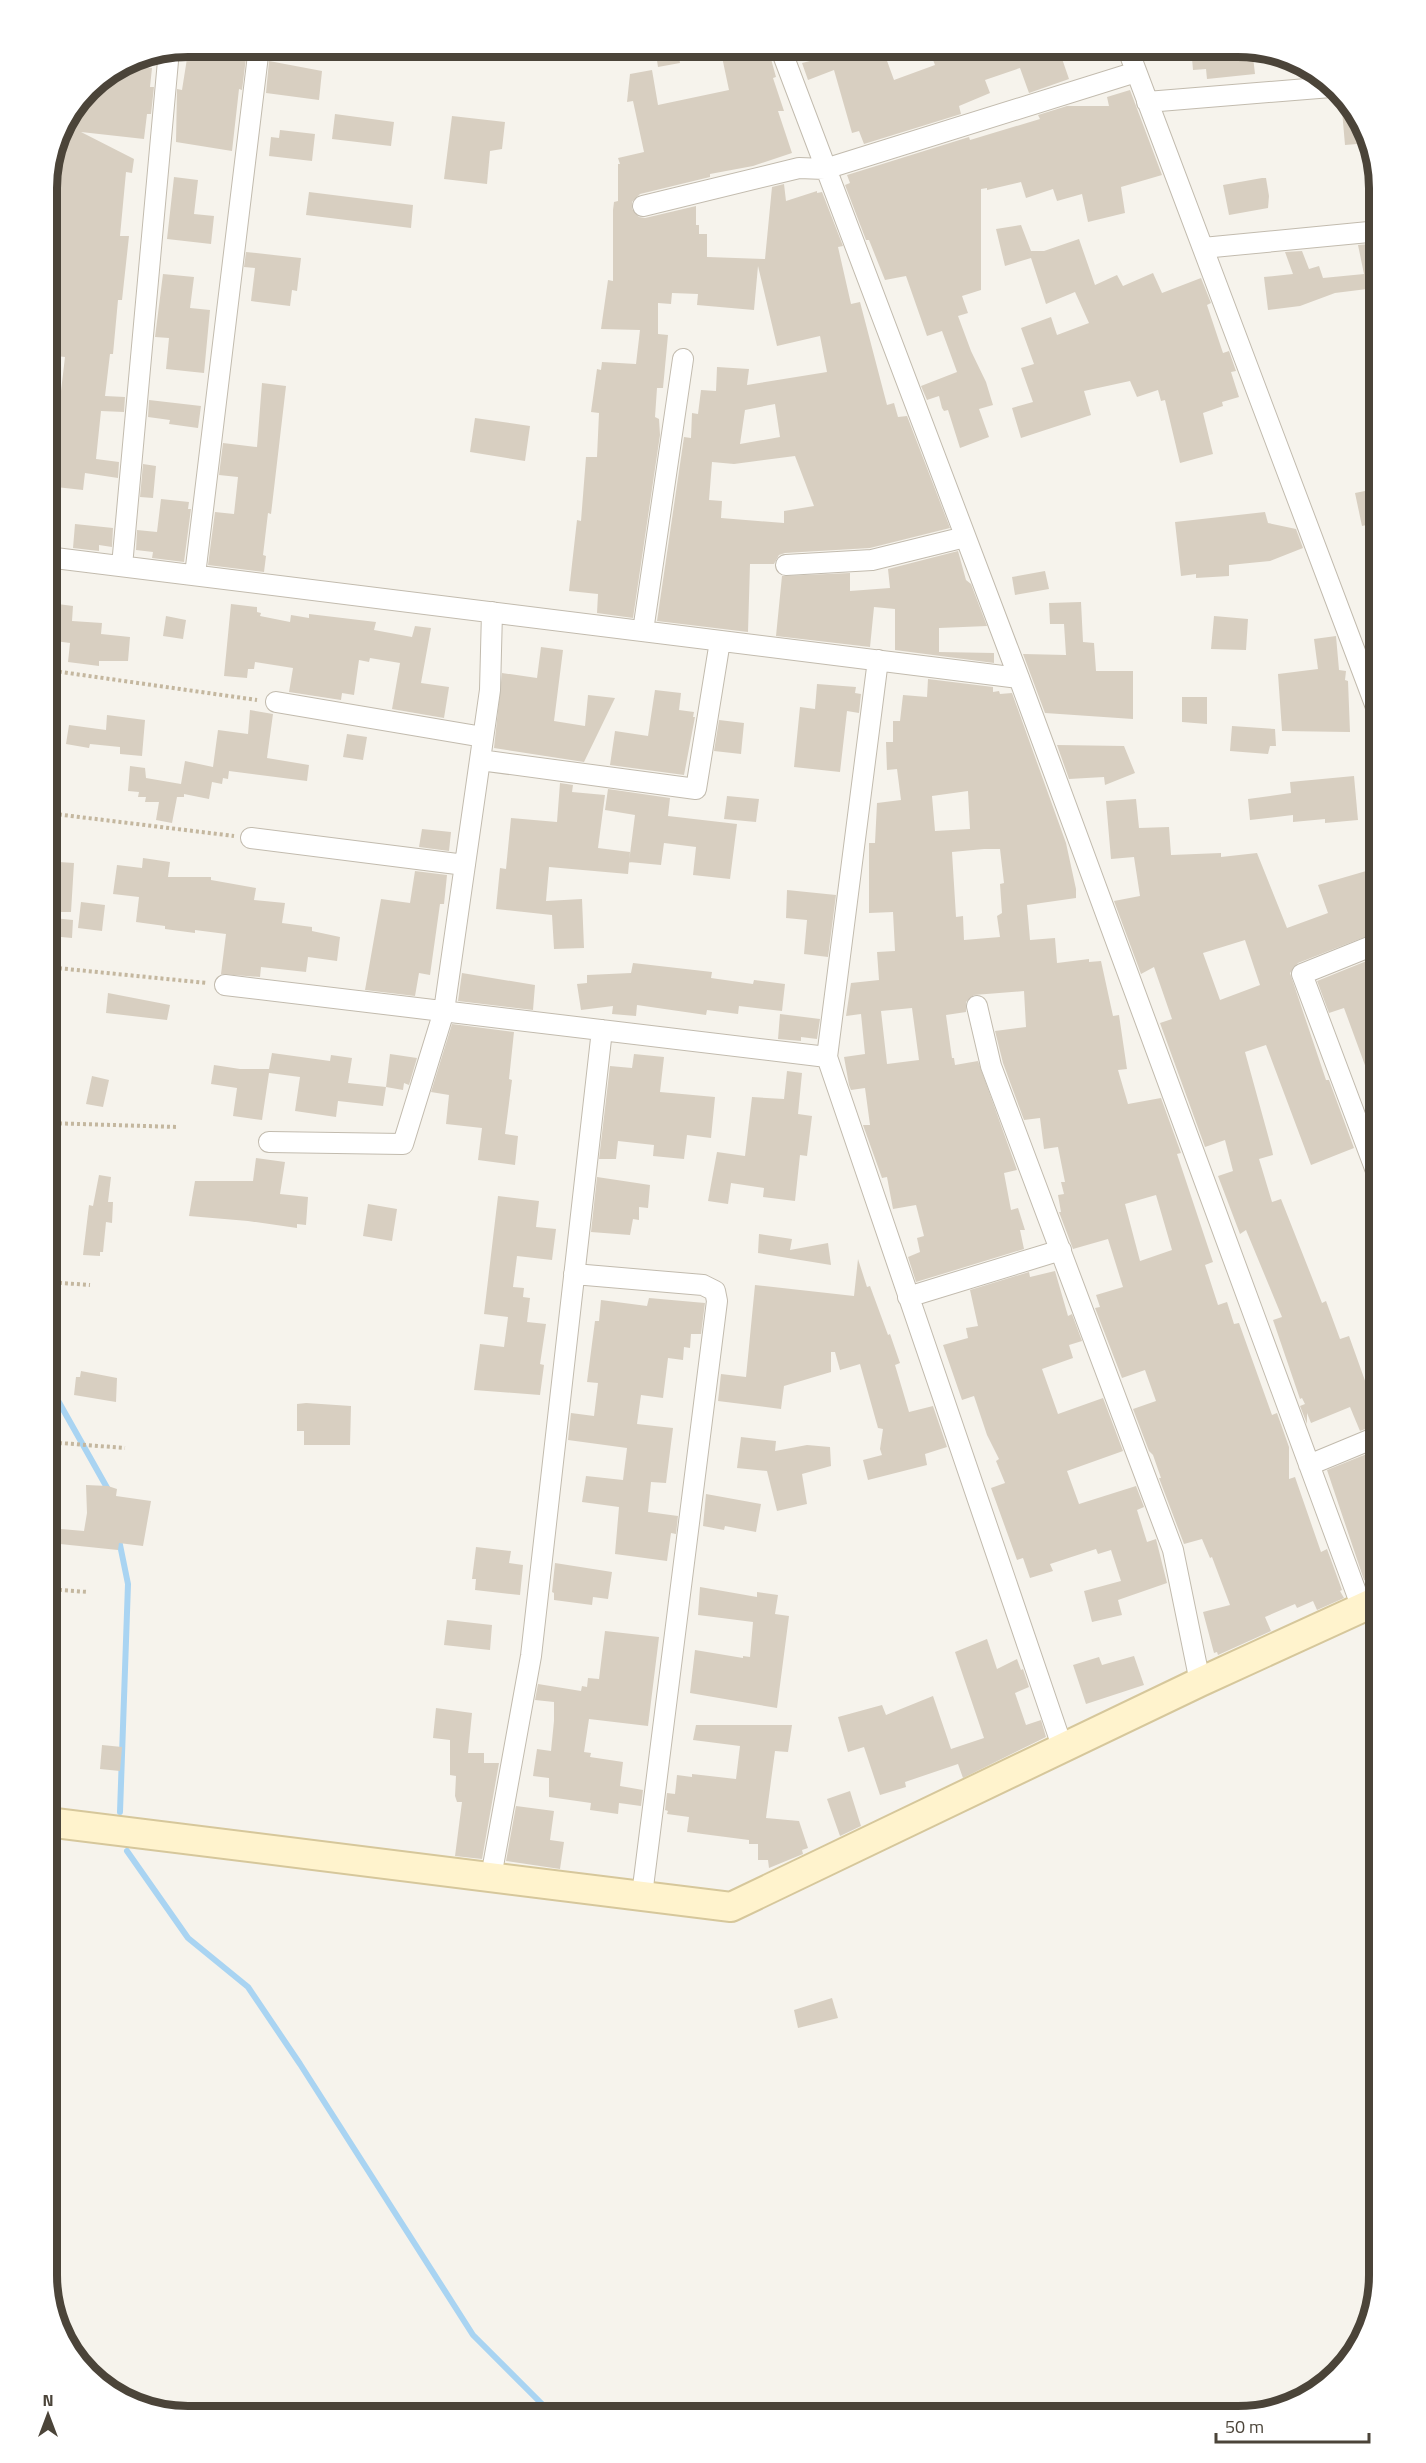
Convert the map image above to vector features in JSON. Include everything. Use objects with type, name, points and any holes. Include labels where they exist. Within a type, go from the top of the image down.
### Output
[{"type":"street","points":[[195,575],[258,57]]},
{"type":"street","points":[[784,57],[1019,678],[1309,1465],[1369,1600]]},
{"type":"street","points":[[1131,57],[1369,686]]},
{"type":"street","points":[[122,566],[168,59]]},
{"type":"street","points":[[643,206],[799,168],[825,169],[1136,72]]},
{"type":"street","points":[[1147,102],[1321,88]]},
{"type":"street","points":[[1203,248],[1369,232]]},
{"type":"street","points":[[643,631],[683,359]]},
{"type":"street","points":[[786,565],[872,560],[965,537]]},
{"type":"street","points":[[57,558],[1019,678]]},
{"type":"street","points":[[269,1143],[403,1143],[444,1011],[490,690],[492,612]]},
{"type":"street","points":[[480,760],[696,789],[720,641]]},
{"type":"street","points":[[878,660],[827,1057],[1063,1749]]},
{"type":"street","points":[[276,702],[483,737]]},
{"type":"street","points":[[251,838],[465,865]]},
{"type":"street","points":[[1369,947],[1302,974],[1369,1150]]},
{"type":"street","points":[[225,985],[827,1057]]},
{"type":"street","points":[[977,1006],[991,1066],[1173,1550],[1200,1682]]},
{"type":"street","points":[[491,1876],[531,1656],[602,1030]]},
{"type":"street","points":[[908,1297],[1061,1250]]},
{"type":"street","points":[[574,1274],[703,1285],[715,1291],[717,1301],[642,1895]]},
{"type":"street","points":[[1309,1465],[1369,1440]]},
{"type":"street","points":[[57,1823],[731,1907],[1200,1682],[1369,1605]]},
{"type":"path","points":[[57,671],[276,702]]},
{"type":"path","points":[[57,814],[251,838]]},
{"type":"path","points":[[57,968],[225,985]]},
{"type":"path","points":[[57,1123],[178,1127]]},
{"type":"path","points":[[57,1283],[90,1285]]},
{"type":"path","points":[[57,1443],[125,1448]]},
{"type":"path","points":[[57,1590],[88,1592]]},
{"type":"building","points":[[187,57],[246,58],[242,90],[239,89],[232,151],[176,142],[177,89],[182,90]]},
{"type":"building","points":[[656,57],[679,57],[680,63],[658,67]]},
{"type":"building","points":[[722,57],[770,57],[776,77],[773,78],[784,111],[778,111],[792,153],[753,166],[710,174],[710,177],[640,194],[632,202],[632,209],[639,217],[645,218],[696,206],[696,225],[699,225],[699,234],[707,234],[707,257],[765,259],[772,187],[784,184],[786,201],[817,191],[817,193],[822,192],[843,246],[838,247],[851,304],[860,302],[887,405],[894,403],[898,417],[907,416],[950,528],[870,548],[785,553],[779,555],[774,564],[750,564],[748,632],[657,621],[684,437],[691,438],[692,413],[698,414],[701,390],[716,391],[717,367],[749,369],[747,385],[827,372],[820,336],[777,346],[758,266],[754,310],[697,305],[698,294],[672,293],[671,304],[658,303],[658,334],[668,335],[663,388],[657,388],[655,417],[659,419],[660,435],[633,618],[597,613],[598,594],[569,591],[577,520],[581,521],[586,457],[597,457],[599,413],[591,412],[597,369],[601,370],[602,362],[636,364],[640,330],[601,329],[608,280],[613,281],[613,210],[614,202],[618,201],[618,164],[620,164],[618,158],[644,152],[633,101],[627,102],[630,74],[652,70],[658,105],[729,90]],"holes":[[[775,404],[780,437],[740,444],[745,410]],[[795,456],[814,506],[784,511],[784,523],[721,518],[722,501],[709,500],[712,462],[734,464]]]},
{"type":"building","points":[[817,57],[886,57],[894,80],[935,65],[932,57],[1061,57],[1069,79],[1029,93],[1020,68],[985,80],[990,93],[959,106],[961,114],[864,144],[859,131],[852,133],[834,70],[808,80],[802,63],[818,59]]},
{"type":"building","points":[[1192,57],[1246,57],[1253,58],[1255,74],[1207,79],[1206,69],[1193,70]]},
{"type":"building","points":[[269,61],[322,71],[319,100],[266,93]]},
{"type":"building","points":[[140,66],[152,68],[150,87],[154,87],[151,114],[147,114],[144,139],[81,132],[134,159],[132,173],[126,172],[120,236],[129,236],[122,300],[118,300],[113,354],[110,354],[105,396],[125,397],[124,412],[101,411],[96,459],[119,462],[118,478],[85,473],[83,490],[57,487],[57,391],[61,391],[65,357],[57,356],[57,180],[61,154],[75,123],[95,95],[115,79],[128,72],[135,73],[136,68]]},
{"type":"building","points":[[1130,90],[1162,175],[1121,187],[1125,213],[1088,222],[1082,194],[1057,201],[1053,189],[1026,198],[1021,182],[987,190],[987,188],[981,189],[981,290],[962,296],[968,313],[958,316],[986,382],[993,405],[979,409],[989,437],[960,448],[948,410],[944,411],[942,408],[939,396],[927,400],[921,386],[957,372],[942,331],[927,336],[906,276],[885,280],[869,240],[866,240],[845,185],[850,183],[847,175],[969,137],[970,140],[1040,119],[1038,115],[1067,106],[1109,106],[1107,97]]},
{"type":"building","points":[[1342,109],[1361,144],[1345,145]]},
{"type":"building","points":[[335,114],[394,122],[391,146],[332,139]]},
{"type":"building","points":[[452,116],[505,122],[502,149],[490,151],[487,184],[444,179]]},
{"type":"building","points":[[280,130],[315,134],[312,161],[269,156],[271,137],[279,138]]},
{"type":"building","points":[[174,177],[198,180],[194,214],[214,216],[211,244],[167,239]]},
{"type":"building","points":[[1266,178],[1268,208],[1229,215],[1223,185]]},
{"type":"building","points":[[309,192],[413,205],[411,228],[306,215]]},
{"type":"building","points":[[1021,225],[1031,251],[1044,251],[1079,239],[1095,285],[1117,275],[1123,286],[1153,273],[1162,293],[1201,278],[1211,303],[1207,305],[1223,353],[1229,351],[1236,371],[1231,372],[1239,397],[1222,402],[1223,406],[1203,413],[1213,454],[1180,463],[1165,400],[1161,401],[1158,390],[1137,397],[1130,381],[1084,391],[1091,415],[1021,438],[1012,408],[1033,402],[1021,368],[1034,364],[1021,328],[1051,317],[1057,335],[1089,323],[1075,292],[1046,304],[1031,258],[1005,266],[996,229]]},
{"type":"building","points":[[1369,244],[1369,297],[1367,289],[1335,293],[1300,306],[1268,310],[1264,277],[1293,274],[1285,252],[1302,251],[1309,269],[1319,266],[1323,278],[1364,274],[1358,245]]},
{"type":"building","points":[[246,252],[301,258],[297,291],[292,290],[290,306],[251,301],[255,268],[244,267]]},
{"type":"building","points":[[163,274],[194,277],[190,308],[210,310],[204,373],[166,369],[169,338],[155,337]]},
{"type":"building","points":[[262,383],[286,386],[271,514],[268,513],[263,555],[266,556],[264,572],[208,565],[215,512],[234,514],[238,477],[219,475],[223,443],[257,447]]},
{"type":"building","points":[[149,400],[201,406],[198,428],[169,424],[170,420],[148,417]]},
{"type":"building","points":[[475,418],[530,426],[525,461],[470,452]]},
{"type":"building","points":[[143,464],[156,466],[153,498],[140,497]]},
{"type":"building","points":[[1369,490],[1369,524],[1362,526],[1355,493]]},
{"type":"building","points":[[161,499],[189,502],[188,509],[191,509],[184,562],[152,558],[153,552],[136,550],[137,530],[157,532]]},
{"type":"building","points":[[1265,512],[1268,523],[1296,529],[1303,548],[1270,561],[1229,565],[1229,576],[1196,578],[1196,574],[1181,576],[1175,522]]},
{"type":"building","points":[[75,524],[113,528],[112,547],[99,545],[99,551],[73,548]]},
{"type":"building","points":[[958,551],[966,580],[971,584],[987,626],[939,628],[939,652],[994,653],[994,663],[895,650],[895,609],[874,607],[870,647],[776,636],[782,576],[850,573],[850,591],[890,588],[888,569]]},
{"type":"building","points":[[1045,571],[1049,589],[1015,595],[1012,577]]},
{"type":"building","points":[[1081,602],[1083,642],[1094,643],[1096,671],[1133,671],[1133,719],[1045,713],[1023,654],[1066,655],[1064,624],[1050,624],[1049,603]]},
{"type":"building","points":[[57,604],[73,606],[72,621],[102,623],[101,634],[130,637],[128,661],[99,661],[99,666],[68,662],[70,643],[57,641]]},
{"type":"building","points":[[231,604],[257,607],[257,612],[261,613],[260,616],[290,622],[291,615],[309,618],[309,614],[376,622],[374,630],[412,637],[415,626],[431,628],[421,683],[449,687],[444,718],[392,709],[400,663],[370,658],[369,662],[359,660],[354,695],[342,693],[341,700],[289,692],[293,668],[255,662],[254,669],[248,669],[247,678],[224,676]]},
{"type":"building","points":[[166,616],[186,620],[183,639],[163,636]]},
{"type":"building","points":[[1214,616],[1248,619],[1246,650],[1211,649]]},
{"type":"building","points":[[1336,636],[1339,670],[1346,671],[1345,680],[1348,681],[1350,732],[1282,731],[1278,674],[1318,669],[1314,639]]},
{"type":"building","points":[[541,647],[563,650],[554,721],[585,726],[588,695],[615,698],[584,762],[494,748],[502,673],[537,678]]},
{"type":"building","points":[[928,679],[993,687],[993,692],[999,691],[1000,694],[1012,693],[1066,843],[1076,889],[1076,898],[1027,905],[1030,940],[1055,938],[1057,963],[1089,959],[1089,962],[1101,961],[1113,1016],[1119,1015],[1127,1069],[1118,1070],[1128,1104],[1161,1098],[1181,1153],[1177,1154],[1213,1262],[1205,1265],[1218,1305],[1227,1302],[1234,1324],[1239,1323],[1272,1415],[1277,1413],[1289,1447],[1289,1479],[1295,1477],[1321,1552],[1327,1549],[1342,1590],[1340,1591],[1344,1598],[1317,1610],[1313,1601],[1297,1608],[1295,1604],[1265,1617],[1271,1631],[1218,1655],[1217,1652],[1214,1653],[1203,1612],[1230,1605],[1212,1557],[1210,1558],[1202,1539],[1184,1544],[1159,1478],[1161,1478],[1153,1455],[1149,1451],[1133,1409],[1156,1401],[1145,1370],[1122,1378],[1095,1308],[1100,1307],[1096,1295],[1123,1287],[1108,1239],[1073,1249],[1059,1212],[1061,1212],[1058,1195],[1064,1194],[1061,1182],[1065,1182],[1058,1147],[1044,1149],[1040,1118],[1024,1120],[1003,1063],[995,1031],[1026,1027],[1024,991],[974,995],[966,1002],[966,1012],[946,1015],[955,1065],[978,1061],[1017,1170],[1004,1173],[1011,1210],[1018,1208],[1025,1230],[1020,1230],[1024,1249],[916,1282],[908,1257],[920,1252],[917,1238],[924,1236],[916,1205],[893,1209],[887,1177],[882,1178],[863,1125],[870,1125],[865,1088],[851,1090],[849,1085],[844,1057],[865,1054],[861,1014],[846,1016],[851,983],[879,980],[877,952],[895,951],[893,912],[869,913],[869,843],[875,843],[877,803],[901,800],[897,769],[887,770],[886,742],[893,742],[893,721],[900,721],[903,695],[927,697]],"holes":[[[968,791],[970,829],[935,831],[932,796]],[[1000,849],[1004,883],[1000,884],[1002,913],[997,916],[1000,937],[964,940],[963,916],[956,917],[952,852]],[[912,1008],[919,1060],[887,1064],[881,1011]],[[1156,1195],[1172,1250],[1140,1261],[1125,1204]]]},
{"type":"building","points":[[817,684],[856,687],[855,693],[861,694],[859,713],[847,711],[840,772],[794,767],[800,707],[815,709]]},
{"type":"building","points":[[655,690],[681,693],[679,710],[694,712],[684,775],[610,765],[615,731],[648,736]]},
{"type":"building","points":[[1182,697],[1207,697],[1207,724],[1182,722]]},
{"type":"building","points":[[250,710],[273,714],[267,758],[309,765],[307,781],[229,771],[228,779],[223,778],[222,784],[212,782],[209,799],[184,794],[184,797],[177,797],[172,823],[156,820],[159,802],[145,802],[146,797],[138,797],[139,792],[128,791],[130,766],[145,768],[146,778],[181,784],[185,761],[213,767],[218,730],[248,734]]},
{"type":"building","points":[[107,715],[145,720],[142,756],[120,754],[120,747],[90,744],[89,748],[66,744],[69,725],[106,730]]},
{"type":"building","points":[[719,720],[744,723],[741,754],[714,751]]},
{"type":"building","points":[[1232,726],[1275,729],[1276,746],[1270,746],[1268,754],[1230,751]]},
{"type":"building","points":[[347,734],[367,737],[363,760],[343,757]]},
{"type":"building","points":[[1057,745],[1124,746],[1135,773],[1105,785],[1104,777],[1069,779]]},
{"type":"building","points":[[1354,776],[1358,820],[1325,823],[1325,819],[1293,822],[1293,815],[1250,820],[1248,799],[1291,793],[1290,782]]},
{"type":"building","points":[[560,783],[573,785],[572,792],[605,795],[598,848],[630,852],[628,874],[549,867],[546,901],[582,899],[584,948],[554,949],[552,915],[496,909],[500,868],[506,869],[511,818],[557,822]]},
{"type":"building","points":[[608,789],[670,798],[668,816],[737,824],[730,879],[693,875],[696,847],[664,843],[661,865],[629,862],[635,815],[605,810]]},
{"type":"building","points":[[727,796],[759,799],[756,822],[724,819]]},
{"type":"building","points":[[1136,799],[1139,828],[1169,827],[1171,855],[1221,853],[1221,857],[1257,853],[1287,928],[1328,913],[1318,885],[1369,870],[1369,935],[1298,963],[1290,973],[1326,1080],[1329,1080],[1354,1148],[1311,1165],[1266,1045],[1245,1052],[1273,1155],[1259,1159],[1272,1202],[1281,1199],[1322,1303],[1326,1301],[1340,1339],[1349,1336],[1369,1389],[1369,1428],[1360,1431],[1350,1407],[1311,1423],[1307,1413],[1307,1424],[1300,1406],[1305,1404],[1302,1398],[1300,1399],[1273,1320],[1282,1317],[1246,1230],[1240,1234],[1218,1176],[1233,1171],[1225,1140],[1205,1147],[1160,1023],[1172,1019],[1154,967],[1141,974],[1114,901],[1140,896],[1134,857],[1111,859],[1106,801]],"holes":[[[1245,940],[1260,985],[1220,1000],[1203,953]]]},
{"type":"building","points":[[422,829],[451,832],[449,851],[419,847]]},
{"type":"building","points":[[143,858],[170,862],[168,877],[211,877],[211,880],[256,888],[254,900],[285,903],[282,923],[312,927],[312,931],[340,937],[337,961],[308,957],[306,972],[261,967],[260,977],[221,974],[226,934],[165,929],[165,926],[136,922],[139,897],[113,894],[117,865],[142,868]]},
{"type":"building","points":[[59,862],[74,863],[71,912],[57,912]]},
{"type":"building","points":[[415,871],[447,875],[444,904],[440,904],[430,975],[419,973],[415,996],[365,990],[381,899],[410,903]]},
{"type":"building","points":[[787,890],[836,895],[828,957],[804,954],[807,920],[786,918]]},
{"type":"building","points":[[81,902],[105,905],[102,931],[78,928]]},
{"type":"building","points":[[57,918],[73,920],[72,938],[57,937]]},
{"type":"building","points":[[1369,960],[1369,1076],[1344,1008],[1329,1013],[1317,981]]},
{"type":"building","points":[[633,963],[712,972],[711,978],[753,984],[754,980],[785,984],[782,1011],[739,1006],[738,1014],[707,1010],[706,1015],[637,1005],[636,1016],[612,1014],[613,1006],[581,1010],[577,984],[587,983],[587,975],[631,973]]},
{"type":"building","points":[[462,973],[535,985],[533,1010],[458,1001]]},
{"type":"building","points":[[108,993],[170,1005],[167,1020],[106,1013]]},
{"type":"building","points":[[780,1014],[820,1019],[817,1039],[801,1037],[801,1041],[778,1039]]},
{"type":"building","points":[[452,1024],[514,1032],[509,1079],[512,1080],[505,1134],[518,1136],[515,1165],[478,1160],[482,1128],[446,1124],[449,1095],[431,1092]]},
{"type":"building","points":[[272,1053],[330,1061],[331,1055],[352,1058],[348,1083],[386,1087],[383,1106],[338,1101],[336,1117],[295,1111],[300,1077],[269,1073],[262,1120],[233,1116],[237,1088],[211,1084],[214,1065],[240,1069],[269,1069]]},
{"type":"building","points":[[390,1054],[417,1058],[409,1085],[404,1083],[403,1090],[386,1087]]},
{"type":"building","points":[[634,1054],[664,1057],[660,1092],[715,1097],[711,1138],[687,1135],[684,1159],[653,1156],[654,1145],[618,1141],[616,1159],[599,1159],[610,1066],[632,1068]]},
{"type":"building","points":[[787,1071],[802,1073],[798,1114],[812,1116],[807,1156],[800,1155],[795,1201],[763,1197],[764,1188],[731,1183],[728,1204],[708,1201],[717,1152],[745,1156],[752,1097],[784,1099]]},
{"type":"building","points":[[92,1076],[109,1080],[103,1107],[86,1104]]},
{"type":"building","points":[[256,1158],[285,1162],[280,1194],[308,1197],[306,1225],[297,1224],[297,1228],[189,1216],[195,1181],[253,1181]]},
{"type":"building","points":[[99,1175],[111,1177],[108,1202],[113,1202],[112,1223],[106,1222],[103,1252],[100,1252],[100,1256],[83,1255],[89,1205],[93,1206]]},
{"type":"building","points":[[597,1177],[650,1185],[648,1208],[639,1207],[639,1220],[633,1219],[630,1235],[591,1232]]},
{"type":"building","points":[[498,1196],[539,1201],[536,1227],[556,1229],[552,1260],[517,1256],[513,1287],[524,1288],[523,1297],[530,1298],[527,1322],[546,1324],[540,1364],[544,1365],[540,1395],[474,1390],[480,1344],[504,1347],[508,1317],[484,1314]]},
{"type":"building","points":[[368,1204],[397,1209],[392,1241],[363,1236]]},
{"type":"building","points":[[759,1234],[792,1239],[790,1250],[828,1243],[831,1265],[758,1253]]},
{"type":"building","points":[[858,1259],[867,1287],[870,1286],[900,1363],[895,1365],[909,1412],[933,1406],[947,1447],[925,1454],[927,1465],[868,1480],[863,1460],[882,1455],[880,1449],[883,1429],[878,1428],[860,1364],[840,1370],[835,1352],[831,1352],[831,1372],[784,1386],[781,1409],[718,1401],[721,1374],[746,1377],[755,1285],[854,1296]]},
{"type":"building","points":[[1055,1271],[1068,1316],[1072,1314],[1082,1341],[1069,1345],[1073,1358],[1042,1369],[1058,1414],[1103,1398],[1123,1451],[1067,1471],[1079,1504],[1136,1486],[1144,1507],[1137,1510],[1147,1542],[1156,1539],[1167,1583],[1118,1600],[1122,1615],[1092,1622],[1084,1591],[1121,1581],[1111,1550],[1098,1554],[1096,1549],[1050,1564],[1053,1571],[1030,1578],[1023,1558],[1017,1560],[991,1488],[1005,1483],[996,1461],[999,1459],[987,1435],[974,1396],[962,1400],[943,1345],[968,1338],[966,1328],[978,1326],[970,1290],[1029,1272],[1030,1277]]},
{"type":"building","points":[[649,1298],[705,1303],[701,1334],[691,1334],[690,1348],[684,1347],[683,1360],[668,1358],[663,1398],[641,1395],[637,1424],[673,1428],[666,1483],[651,1482],[648,1512],[678,1516],[676,1534],[671,1533],[667,1561],[615,1554],[619,1507],[582,1502],[586,1476],[623,1480],[627,1448],[568,1440],[571,1413],[594,1416],[598,1383],[587,1382],[595,1321],[599,1321],[601,1300],[647,1306]]},
{"type":"building","points":[[81,1371],[117,1378],[116,1402],[74,1395],[76,1377],[80,1377]]},
{"type":"building","points":[[297,1404],[351,1406],[350,1445],[304,1445],[304,1431],[297,1431]]},
{"type":"building","points":[[741,1437],[776,1441],[775,1451],[807,1445],[830,1447],[831,1466],[802,1474],[807,1504],[777,1511],[767,1471],[737,1468]]},
{"type":"building","points":[[1369,1453],[1369,1581],[1364,1580],[1327,1470]]},
{"type":"building","points":[[86,1485],[108,1486],[117,1489],[116,1496],[151,1501],[143,1546],[119,1543],[118,1550],[60,1544],[61,1529],[84,1531],[87,1513]]},
{"type":"building","points":[[706,1494],[761,1504],[756,1532],[725,1526],[724,1530],[703,1526]]},
{"type":"building","points":[[476,1547],[511,1551],[509,1563],[523,1565],[520,1595],[475,1590],[476,1579],[472,1579]]},
{"type":"building","points":[[555,1563],[612,1572],[608,1599],[593,1597],[592,1605],[554,1600],[552,1592]]},
{"type":"building","points":[[700,1587],[757,1597],[757,1592],[778,1595],[775,1614],[789,1616],[777,1708],[690,1693],[695,1650],[743,1658],[743,1656],[750,1657],[753,1622],[698,1615]]},
{"type":"building","points":[[447,1620],[492,1625],[490,1650],[444,1645]]},
{"type":"building","points":[[605,1631],[659,1637],[648,1726],[589,1719],[584,1752],[591,1753],[590,1757],[623,1762],[620,1786],[643,1790],[641,1806],[619,1803],[618,1814],[590,1810],[591,1803],[549,1797],[549,1778],[533,1776],[537,1749],[551,1751],[554,1721],[554,1702],[535,1700],[538,1684],[581,1691],[582,1686],[587,1687],[588,1678],[599,1679]]},
{"type":"building","points":[[987,1639],[997,1669],[1017,1659],[1029,1687],[1015,1693],[1026,1725],[1041,1720],[1046,1737],[963,1778],[958,1764],[905,1782],[906,1787],[880,1795],[864,1747],[848,1752],[838,1717],[882,1705],[886,1715],[933,1696],[951,1749],[984,1738],[955,1652]]},
{"type":"building","points":[[1134,1656],[1144,1685],[1086,1704],[1073,1665],[1099,1657],[1102,1665]]},
{"type":"building","points":[[436,1708],[472,1713],[468,1753],[484,1753],[484,1763],[499,1763],[482,1859],[455,1856],[462,1802],[457,1802],[455,1796],[456,1776],[450,1775],[450,1740],[433,1738]]},
{"type":"building","points":[[696,1725],[792,1725],[788,1752],[775,1751],[766,1818],[799,1821],[808,1848],[802,1850],[803,1854],[769,1868],[768,1860],[758,1860],[758,1844],[749,1844],[749,1840],[687,1832],[689,1817],[667,1814],[668,1811],[665,1810],[667,1793],[675,1794],[677,1775],[692,1777],[692,1774],[736,1779],[740,1746],[693,1740]]},
{"type":"building","points":[[102,1745],[122,1747],[120,1771],[100,1769]]},
{"type":"building","points":[[850,1791],[861,1826],[840,1836],[827,1799]]},
{"type":"building","points":[[516,1806],[554,1811],[550,1840],[564,1842],[560,1869],[506,1861]]},
{"type":"building","points":[[832,1998],[838,2018],[798,2028],[794,2010]]},
{"type":"waterway","points":[[57,1399],[110,1493]]},
{"type":"waterway","points":[[118,1535],[128,1584],[120,1812]]},
{"type":"waterway","points":[[127,1851],[188,1938],[248,1987],[300,2064],[473,2335],[544,2406]]}]
